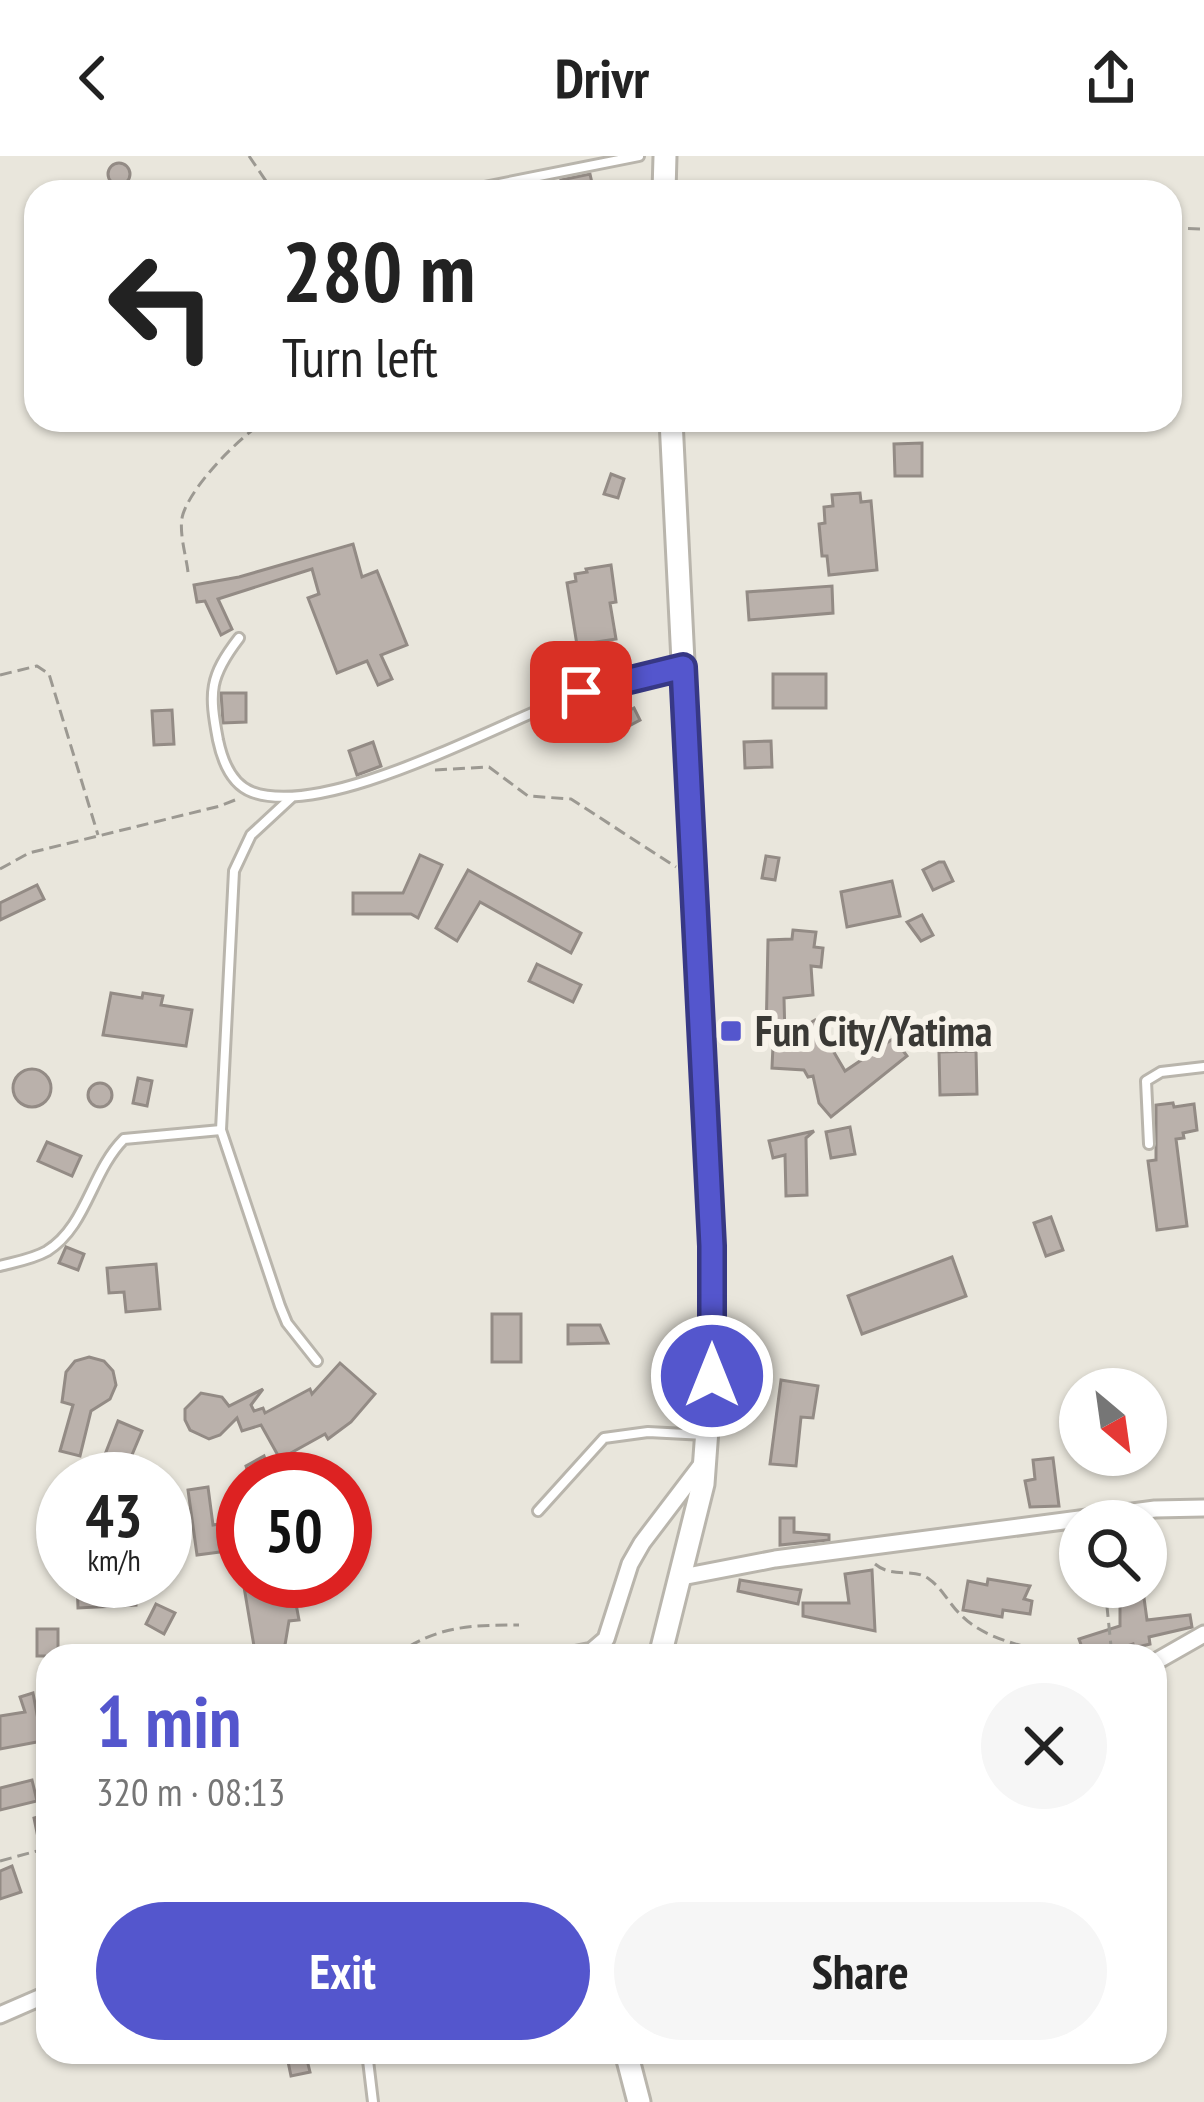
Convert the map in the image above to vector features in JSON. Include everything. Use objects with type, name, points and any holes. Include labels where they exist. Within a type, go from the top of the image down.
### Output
[{"type":"main road","points":[[662,1644],[703,1484],[712,1376],[712,1246],[671,432]]},
{"type":"main road","points":[[629,2064],[639,2102]]},
{"type":"street","points":[[600,1644],[641,1543],[702,1464]]},
{"type":"street","points":[[682,1577],[857,1548],[1155,1509],[1204,1508]]},
{"type":"street","points":[[1167,1655],[1204,1634]]},
{"type":"street","points":[[0,2015],[36,1999]]},
{"type":"lane","points":[[519,180],[639,156]]},
{"type":"lane","points":[[239,638],[220,662],[210,700],[221,754],[228,770],[253,793],[292,796],[343,787],[403,766],[581,692],[683,667]]},
{"type":"lane","points":[[292,796],[251,835],[234,871],[221,1130],[287,1323],[317,1361]]},
{"type":"lane","points":[[1149,1144],[1146,1081],[1161,1072],[1204,1067]]},
{"type":"lane","points":[[0,1266],[37,1256],[62,1239],[79,1217],[101,1169],[124,1139],[221,1130]]},
{"type":"lane","points":[[538,1511],[604,1438],[648,1432],[706,1436]]},
{"type":"lane","points":[[368,2064],[373,2102]]},
{"type":"path","points":[[188,572],[182,516],[204,478],[249,432]]},
{"type":"path","points":[[0,675],[37,666],[49,674],[98,837]]},
{"type":"path","points":[[403,766],[447,771],[493,768],[527,796],[571,799],[693,878]]},
{"type":"path","points":[[0,869],[29,853],[220,806],[253,793]]},
{"type":"path","points":[[0,862],[10,862]]},
{"type":"path","points":[[857,1548],[882,1570],[929,1579],[959,1614],[992,1636],[1019,1644]]},
{"type":"path","points":[[1108,1608],[1111,1644]]},
{"type":"path","points":[[416,1644],[460,1625],[519,1625]]},
{"type":"path","points":[[0,1861],[36,1851]]},
{"type":"building","points":[[111,166],[127,166],[128,180],[110,180]]},
{"type":"building","points":[[590,174],[591,180],[561,180]]},
{"type":"building","points":[[922,443],[922,476],[895,476],[894,444]]},
{"type":"building","points":[[611,474],[624,479],[618,498],[604,494]]},
{"type":"building","points":[[860,493],[861,502],[871,501],[877,570],[829,575],[819,524],[825,523],[824,507],[833,506],[832,495]]},
{"type":"building","points":[[353,544],[362,577],[377,571],[407,645],[381,655],[392,679],[378,685],[367,661],[337,673],[308,598],[319,594],[312,569],[218,599],[232,629],[221,635],[205,601],[197,602],[194,585]]},
{"type":"building","points":[[611,565],[616,639],[577,645],[567,583],[576,581],[575,574],[586,569]]},
{"type":"building","points":[[832,586],[833,613],[749,620],[747,592]]},
{"type":"building","points":[[773,674],[826,674],[826,708],[773,708]]},
{"type":"building","points":[[221,693],[246,693],[246,722],[223,723]]},
{"type":"building","points":[[604,705],[607,722],[634,708],[640,720],[610,736],[605,728],[568,735],[564,712]]},
{"type":"building","points":[[172,710],[174,744],[154,745],[152,711]]},
{"type":"building","points":[[771,741],[772,767],[745,768],[744,742]]},
{"type":"building","points":[[373,742],[381,766],[357,775],[349,751]]},
{"type":"building","points":[[420,855],[442,865],[418,918],[353,914],[353,893],[403,893]]},
{"type":"building","points":[[766,856],[779,858],[775,880],[762,878]]},
{"type":"building","points":[[944,862],[953,881],[933,890],[923,870]]},
{"type":"building","points":[[468,870],[581,933],[571,953],[480,902],[457,941],[436,928]]},
{"type":"building","points":[[892,881],[900,916],[847,927],[841,892]]},
{"type":"building","points":[[37,885],[44,899],[0,920],[0,903]]},
{"type":"building","points":[[922,915],[933,935],[921,941],[907,922]]},
{"type":"building","points":[[793,930],[816,932],[814,947],[823,948],[821,967],[811,966],[813,995],[784,998],[785,1038],[766,1038],[768,940],[792,939]]},
{"type":"building","points":[[537,964],[581,985],[573,1002],[529,981]]},
{"type":"building","points":[[111,993],[163,996],[161,1005],[192,1010],[186,1046],[103,1035]]},
{"type":"building","points":[[815,1020],[845,1071],[894,1038],[907,1056],[831,1117],[819,1103],[813,1076],[808,1077],[804,1070],[772,1068],[773,1045]]},
{"type":"building","points":[[976,1051],[977,1094],[940,1095],[939,1052]]},
{"type":"building","points":[[32,1069],[45,1075],[51,1088],[45,1101],[32,1107],[19,1101],[13,1088],[19,1075]]},
{"type":"building","points":[[138,1078],[152,1081],[147,1106],[133,1103]]},
{"type":"building","points":[[100,1083],[109,1086],[109,1104],[100,1107],[91,1104],[88,1095],[91,1086]]},
{"type":"building","points":[[1173,1103],[1174,1107],[1194,1104],[1197,1130],[1176,1139],[1187,1226],[1157,1230],[1148,1161],[1156,1160],[1156,1105]]},
{"type":"building","points":[[850,1127],[855,1154],[831,1158],[826,1132]]},
{"type":"building","points":[[814,1131],[806,1138],[807,1195],[786,1196],[785,1155],[773,1158],[769,1141]]},
{"type":"building","points":[[47,1142],[81,1156],[72,1176],[38,1161]]},
{"type":"building","points":[[1051,1217],[1063,1250],[1046,1256],[1034,1223]]},
{"type":"building","points":[[66,1247],[84,1254],[78,1270],[59,1263]]},
{"type":"building","points":[[952,1257],[966,1296],[862,1334],[848,1296]]},
{"type":"building","points":[[156,1264],[160,1309],[126,1312],[124,1292],[109,1293],[107,1268]]},
{"type":"building","points":[[492,1314],[521,1314],[521,1362],[492,1362]]},
{"type":"building","points":[[568,1325],[600,1325],[608,1343],[568,1344]]},
{"type":"building","points":[[89,1357],[104,1361],[116,1385],[110,1399],[91,1411],[81,1452],[64,1452],[60,1451],[73,1405],[62,1402],[66,1372],[75,1361]]},
{"type":"building","points":[[340,1363],[375,1394],[351,1422],[328,1439],[325,1434],[293,1452],[276,1452],[261,1425],[242,1431],[237,1418],[209,1439],[190,1430],[185,1420],[185,1409],[201,1393],[222,1397],[229,1406],[263,1389],[251,1405],[254,1411],[263,1408],[265,1413],[310,1389],[312,1394]]},
{"type":"building","points":[[781,1380],[818,1386],[813,1418],[801,1417],[796,1466],[770,1464]]},
{"type":"building","points":[[118,1421],[142,1431],[133,1452],[106,1452]]},
{"type":"building","points":[[1053,1458],[1059,1506],[1030,1507],[1025,1481],[1035,1479],[1033,1460]]},
{"type":"building","points":[[208,1487],[216,1553],[197,1555],[192,1489]]},
{"type":"building","points":[[780,1518],[794,1518],[794,1532],[829,1535],[829,1540],[780,1545]]},
{"type":"building","points":[[872,1570],[875,1631],[803,1616],[803,1603],[849,1603],[845,1574]]},
{"type":"building","points":[[988,1579],[1030,1586],[1024,1599],[1032,1601],[1030,1614],[1003,1610],[1002,1617],[963,1610],[968,1581],[987,1585]]},
{"type":"building","points":[[740,1580],[801,1590],[798,1604],[738,1591]]},
{"type":"building","points":[[154,1608],[175,1613],[164,1634],[146,1624]]},
{"type":"building","points":[[248,1608],[297,1608],[299,1620],[289,1621],[285,1644],[254,1644]]},
{"type":"building","points":[[1120,1608],[1145,1608],[1147,1620],[1190,1615],[1192,1627],[1149,1637],[1150,1644],[1081,1644],[1079,1639],[1120,1626]]},
{"type":"building","points":[[37,1629],[58,1629],[58,1644],[37,1644]]},
{"type":"building","points":[[33,1693],[36,1742],[0,1749],[0,1716],[25,1712],[20,1697]]},
{"type":"building","points":[[32,1780],[36,1801],[0,1810],[0,1788]]},
{"type":"building","points":[[12,1866],[21,1892],[0,1899],[0,1871]]},
{"type":"building","points":[[288,2064],[308,2064],[310,2072],[291,2076]]},
{"type":"place","name":"Fun City/Yatima","points":[[731,1031]]},
{"type":"route","points":[[581,692],[683,667],[712,1246],[712,1376]]}]
